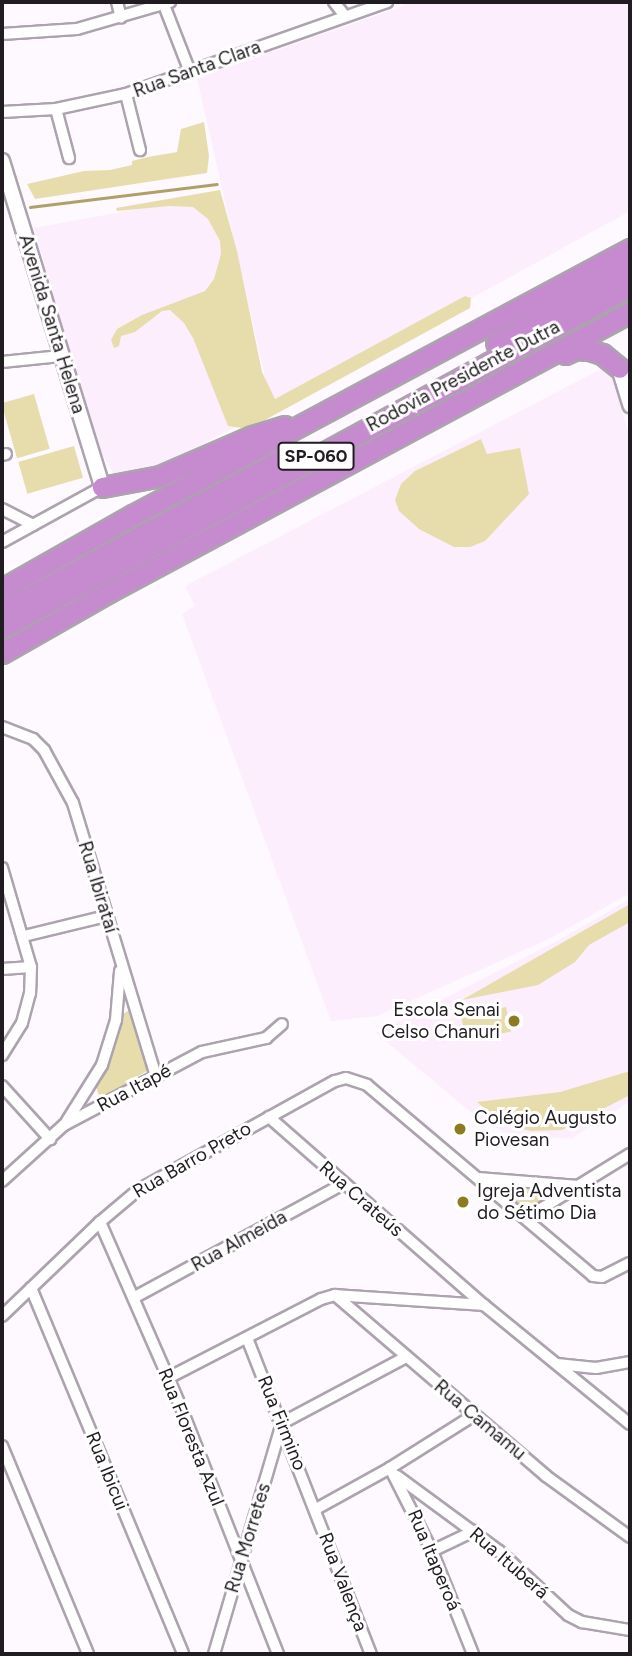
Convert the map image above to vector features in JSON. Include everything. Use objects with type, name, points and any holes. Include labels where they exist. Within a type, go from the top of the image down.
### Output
[{"type":"highway","name":"Rodovia Presidente Dutra","points":[[2,589],[630,249]]},
{"type":"highway","name":"Rodovia Presidente Dutra","points":[[2,611],[630,270]]},
{"type":"highway","name":"Rodovia Presidente Dutra","points":[[2,628],[630,286]]},
{"type":"highway","name":"SP-060","points":[[109,592],[630,312]]},
{"type":"highway","points":[[485,390],[508,384],[576,349],[602,354],[619,368]]},
{"type":"highway","points":[[102,487],[160,476],[252,436],[316,419]]},
{"type":"highway","points":[[2,653],[109,592]]},
{"type":"highway","points":[[2,664],[86,615],[109,592]]},
{"type":"street","points":[[117,2],[121,18]]},
{"type":"street","points":[[334,2],[345,16]]},
{"type":"street","name":"Rua Santa Clara","points":[[2,112],[56,109],[126,94],[387,2]]},
{"type":"street","points":[[2,34],[77,29],[167,3],[190,72]]},
{"type":"street","points":[[126,94],[140,150]]},
{"type":"street","points":[[56,109],[69,158]]},
{"type":"street","name":"Avenida Santa Helena","points":[[2,161],[102,487]]},
{"type":"street","points":[[2,362],[61,356]]},
{"type":"street","points":[[619,368],[630,405]]},
{"type":"street","points":[[2,542],[102,487]]},
{"type":"street","points":[[2,509],[33,525]]},
{"type":"street","name":"Rua Ibirataí","points":[[2,727],[33,738],[60,774],[73,803],[156,1076]]},
{"type":"street","points":[[2,869],[31,967],[30,993],[22,1023],[2,1055]]},
{"type":"street","points":[[24,936],[106,916]]},
{"type":"street","points":[[64,1125],[102,1065],[116,1020],[121,965]]},
{"type":"street","points":[[2,969],[31,967]]},
{"type":"street","name":"Rua Itapé","points":[[2,1181],[7,1170],[50,1139],[64,1125],[202,1052],[266,1038],[282,1024]]},
{"type":"street","name":"Rua Barro Preto","points":[[2,1315],[100,1222],[138,1190],[335,1081],[355,1079],[368,1085],[478,1178]]},
{"type":"street","points":[[2,1086],[50,1139]]},
{"type":"street","name":"Rua Crateús","points":[[269,1117],[484,1306],[630,1424]]},
{"type":"street","points":[[526,1218],[630,1154]]},
{"type":"street","points":[[478,1178],[579,1186]]},
{"type":"street","points":[[478,1178],[593,1276],[602,1278],[630,1263]]},
{"type":"street","name":"Rua Almeida","points":[[135,1297],[343,1184]]},
{"type":"street","name":"Rua Floresta Azul","points":[[100,1222],[135,1297],[278,1654]]},
{"type":"street","points":[[455,1280],[456,1303]]},
{"type":"street","name":"Rua Ibicui","points":[[32,1288],[183,1654]]},
{"type":"street","points":[[168,1378],[321,1299],[335,1295],[484,1306]]},
{"type":"street","name":"Rua Camamu","points":[[335,1295],[546,1476],[630,1537]]},
{"type":"street","name":"Rua Firmino","points":[[247,1338],[316,1509]]},
{"type":"street","points":[[282,1423],[406,1357]]},
{"type":"street","points":[[556,1364],[596,1368],[630,1362]]},
{"type":"street","points":[[580,1384],[596,1368]]},
{"type":"street","points":[[316,1509],[394,1472],[474,1415]]},
{"type":"street","name":"Rua Morretes","points":[[214,1654],[282,1423]]},
{"type":"street","points":[[2,1446],[88,1654]]},
{"type":"street","name":"Rua Ituberá","points":[[394,1472],[474,1531],[568,1615],[592,1624],[630,1630]]},
{"type":"street","name":"Rua Itaperoá","points":[[394,1472],[432,1551],[473,1654]]},
{"type":"street","name":"Rua Valença","points":[[316,1509],[371,1654]]},
{"type":"street","points":[[432,1551],[474,1531]]},
{"type":"street","points":[[469,1641],[484,1654]]},
{"type":"shaded area","points":[[401,2],[630,2],[630,211],[272,408],[197,78],[404,6]]},
{"type":"shaded area","points":[[204,122],[209,156],[207,173],[35,199],[27,184],[84,171],[110,170],[132,165],[132,161],[177,152],[181,129]]},
{"type":"shaded area","points":[[220,190],[237,251],[262,372],[275,399],[465,296],[471,298],[470,308],[265,420],[242,428],[228,426],[193,338],[184,323],[170,310],[162,311],[135,332],[121,336],[119,346],[114,348],[111,340],[117,329],[142,315],[205,291],[214,279],[221,254],[220,241],[208,219],[193,207],[169,206],[117,211],[116,208]]},
{"type":"shaded area","points":[[219,194],[265,412],[142,475],[114,474],[98,447],[34,228]]},
{"type":"shaded area","points":[[601,369],[609,373],[614,383],[630,438],[630,893],[551,938],[377,1016],[331,1021],[182,614],[195,606],[185,586]]},
{"type":"shaded area","points":[[34,394],[50,449],[17,458],[2,403]]},
{"type":"shaded area","points":[[481,439],[487,454],[520,448],[529,494],[485,541],[470,547],[454,547],[419,529],[399,511],[395,500],[401,484],[415,471]]},
{"type":"shaded area","points":[[74,446],[83,478],[27,494],[18,462]]},
{"type":"shaded area","name":"Escola Senai Celso Chanuri","points":[[630,899],[630,1101],[571,1139],[508,1134],[478,1118],[376,1033],[559,940]]},
{"type":"shaded area","points":[[630,904],[630,922],[589,945],[575,962],[538,985],[462,1000]]},
{"type":"shaded area","points":[[139,1004],[157,1065],[100,1099],[95,1084],[123,1014]]},
{"type":"shaded area","points":[[506,1007],[511,1031],[466,1041],[461,1017]]},
{"type":"shaded area","points":[[630,1071],[630,1095],[562,1130],[531,1131],[502,1124],[477,1102],[560,1092]]},
{"type":"shaded area","points":[[496,1187],[555,1192],[528,1210]]},
{"type":"waterway","points":[[30,207],[217,184]]},
{"type":"place","name":"Escola Senai Celso Chanuri","points":[[514,1021]]},
{"type":"place","name":"Colégio Augusto Piovesan","points":[[460,1129]]},
{"type":"place","name":"Igreja Adventista do Sétimo Dia","points":[[463,1202]]}]
